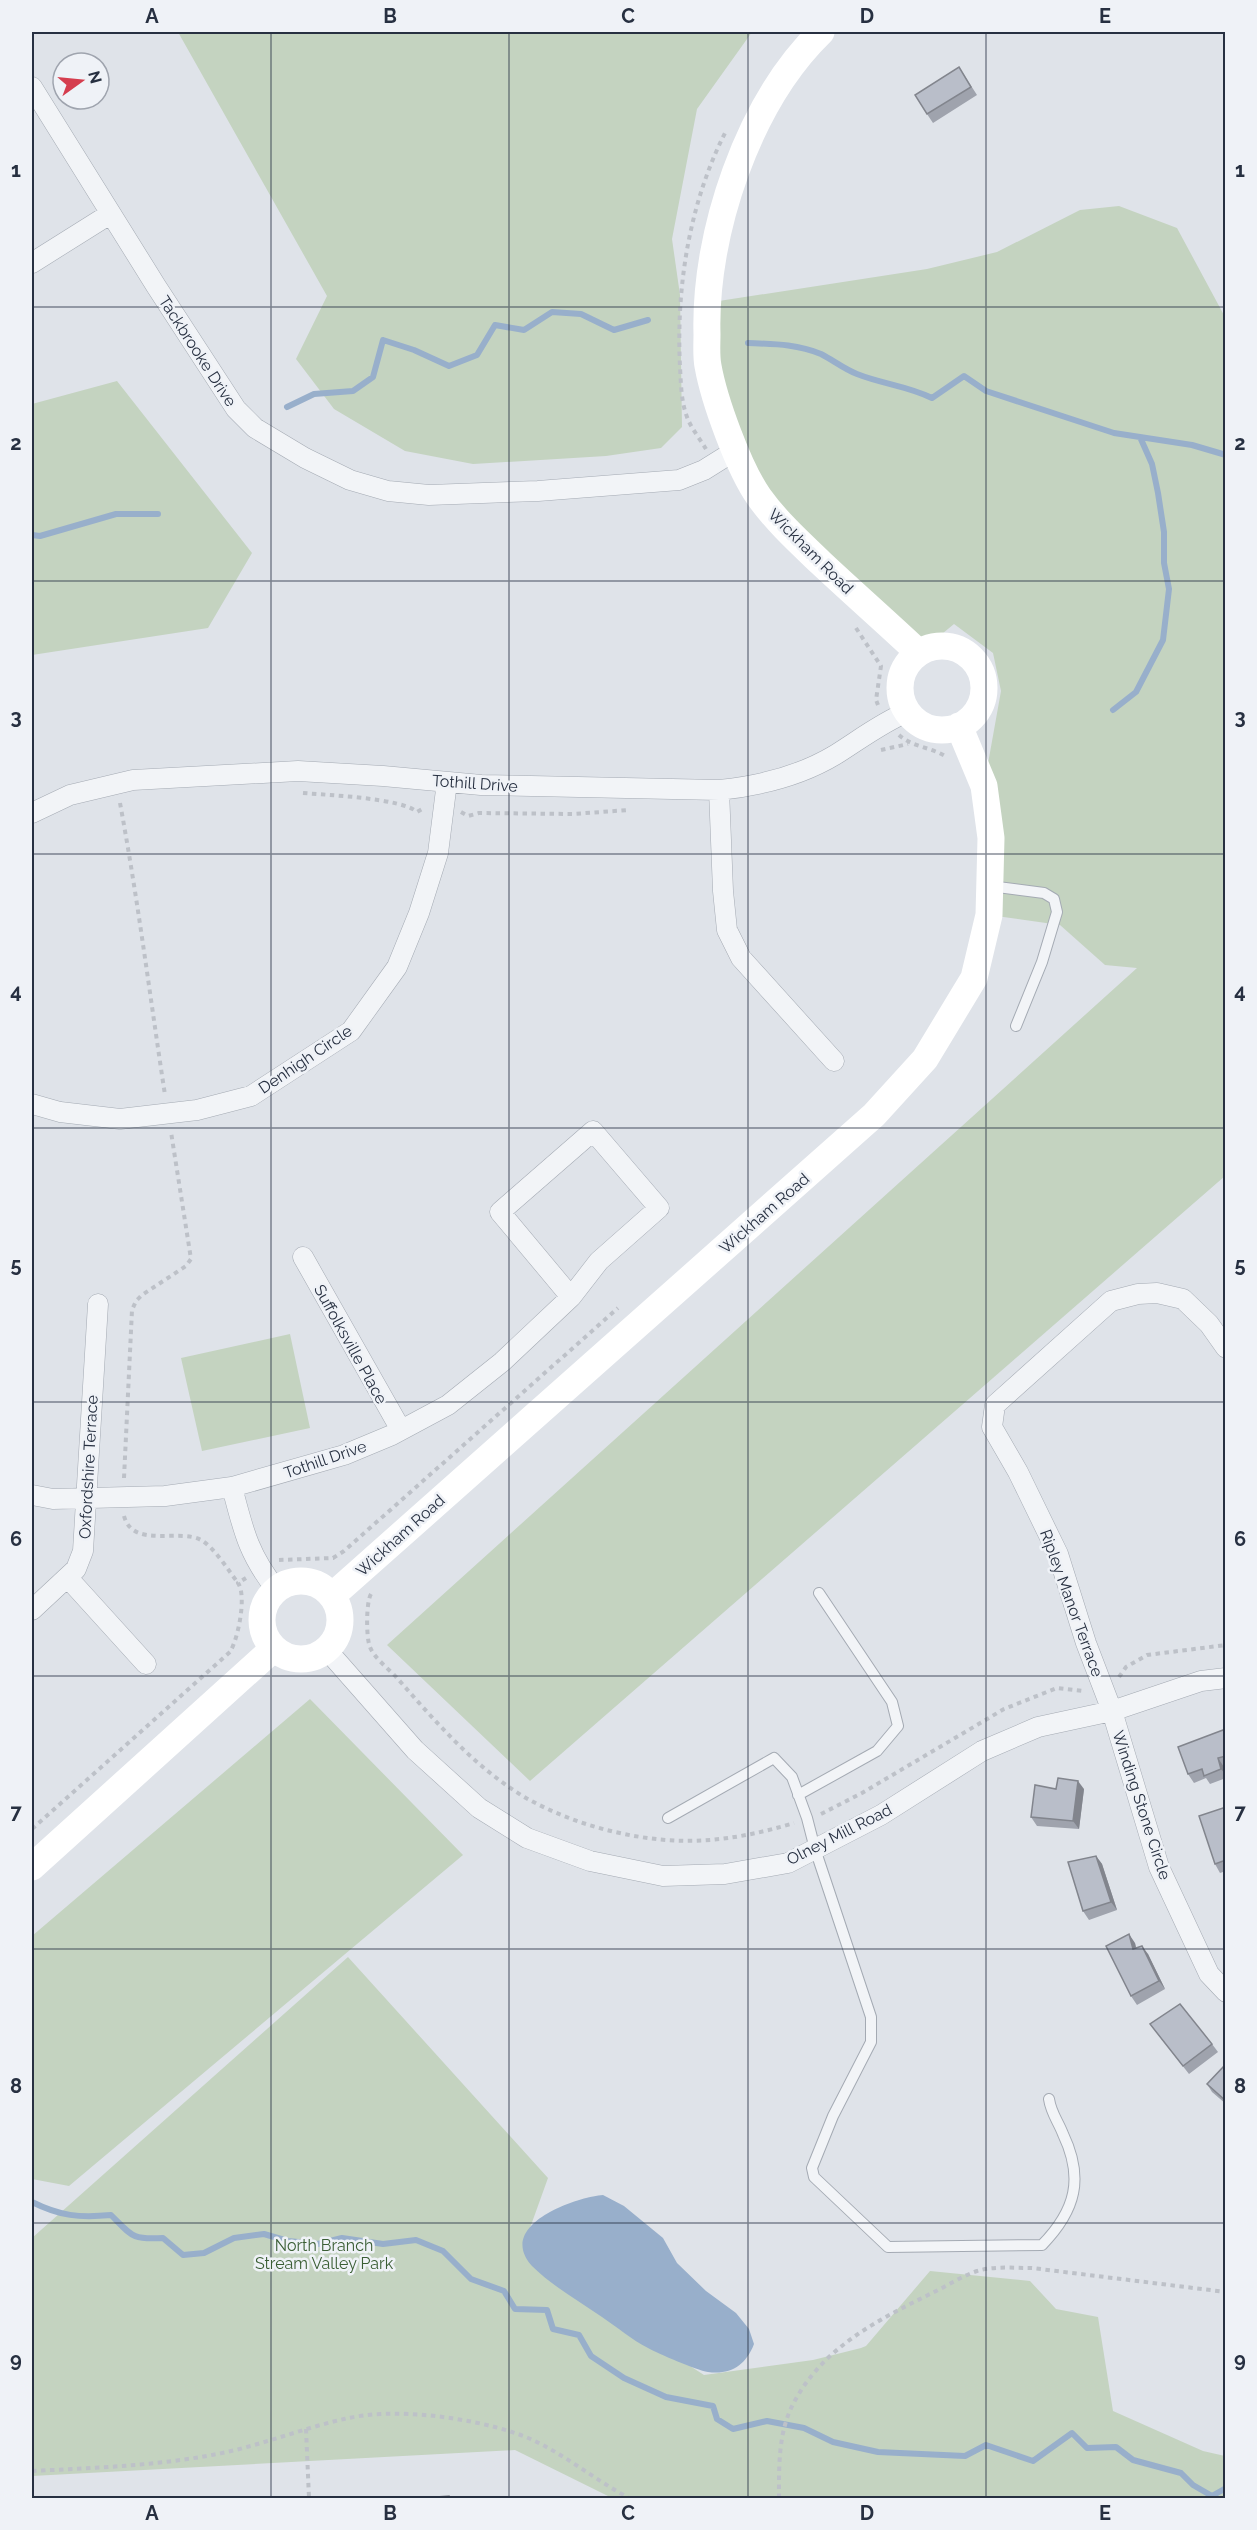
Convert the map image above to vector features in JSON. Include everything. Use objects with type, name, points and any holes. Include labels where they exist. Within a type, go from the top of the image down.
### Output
[{"type":"street","name":"Wickham Road","points":[[821,32],[800,51],[761,115],[735,171],[717,230],[706,303],[708,365],[725,457],[783,527],[918,652]]},
{"type":"street","name":"Tackbrooke Drive","points":[[32,87],[110,214],[236,409],[255,428],[272,439],[350,480],[388,491],[429,495],[538,491],[679,480],[725,457]]},
{"type":"street","points":[[32,263],[110,214]]},
{"type":"street","points":[[933,646],[948,646],[963,651],[974,661],[982,674],[984,690],[980,705],[972,717],[959,726],[945,730],[930,729],[917,722],[896,717],[900,680],[907,664],[918,652],[933,646]]},
{"type":"street","name":"Tothill Drive","points":[[32,813],[70,795],[133,780],[298,771],[481,785],[719,790],[762,783],[810,768],[834,756],[896,717]]},
{"type":"street","name":"Wickham Road","points":[[332,1596],[874,1115],[925,1059],[974,978],[989,915],[991,838],[984,786],[959,726]]},
{"type":"street","name":"Denhigh Circle","points":[[32,1104],[60,1112],[120,1119],[198,1110],[251,1096],[351,1031],[397,967],[419,913],[438,853],[447,782]]},
{"type":"street","points":[[719,790],[727,930],[741,958],[834,1061]]},
{"type":"street","name":"Tothill Drive","points":[[32,1495],[52,1499],[165,1496],[232,1487],[292,1472],[344,1455],[401,1430],[448,1405],[502,1362],[571,1297],[599,1261],[659,1208],[593,1131],[500,1212],[571,1297]]},
{"type":"street","name":"Suffolksville Place","points":[[303,1257],[401,1430]]},
{"type":"street","name":"Ripley Manor Terrace","points":[[1112,1711],[1086,1643],[1058,1554],[1018,1472],[992,1427],[995,1405],[1112,1301],[1138,1294],[1157,1293],[1182,1299],[1209,1324],[1226,1348]]},
{"type":"street","name":"Oxfordshire Terrace","points":[[32,1610],[76,1569],[83,1551],[98,1304]]},
{"type":"street","points":[[232,1487],[244,1537],[268,1579],[267,1599],[262,1612],[261,1625],[265,1638],[273,1649],[285,1657],[300,1660],[314,1658],[327,1650],[336,1638],[340,1624],[339,1609],[332,1596],[323,1587],[312,1582],[299,1580],[287,1583],[268,1579]]},
{"type":"street","points":[[68,1578],[146,1664]]},
{"type":"street","points":[[32,1867],[273,1649]]},
{"type":"street","name":"Olney Mill Road","points":[[327,1650],[415,1750],[479,1808],[527,1838],[590,1861],[663,1876],[726,1874],[788,1863],[881,1815],[982,1750],[1038,1726],[1112,1711],[1201,1681],[1226,1678]]},
{"type":"street","name":"Winding Stone Circle","points":[[1112,1711],[1159,1867],[1209,1974],[1226,1992]]},
{"type":"lane","points":[[990,886],[1044,893],[1054,899],[1057,912],[1042,962],[1016,1026]]},
{"type":"lane","points":[[798,1795],[877,1751],[898,1726],[892,1702],[819,1593]]},
{"type":"lane","points":[[668,1818],[774,1758],[792,1776],[871,2018],[871,2042],[833,2116],[812,2168],[814,2177],[888,2247],[1042,2245],[1057,2230],[1072,2203],[1075,2168],[1064,2134],[1051,2111],[1049,2099]]},
{"type":"path","points":[[725,457],[687,418],[682,396],[678,341],[684,266],[691,229],[713,157],[728,126]]},
{"type":"path","points":[[850,618],[881,666],[876,700],[896,717],[908,744],[931,748],[948,757],[952,763]]},
{"type":"path","points":[[32,1829],[230,1653],[235,1643],[243,1589],[202,1540],[192,1537],[160,1536],[132,1529],[126,1522],[123,1497],[132,1311],[136,1301],[142,1295],[186,1266],[191,1259],[146,972],[135,883],[120,802]]},
{"type":"path","points":[[238,1583],[268,1579],[278,1560],[333,1558],[344,1551],[619,1307]]},
{"type":"path","points":[[372,1592],[367,1600],[369,1647],[448,1736],[485,1769],[526,1797],[564,1817],[614,1832],[656,1839],[706,1842],[751,1835],[807,1818],[862,1793],[1004,1710],[1057,1688],[1084,1691],[1103,1686],[1117,1680],[1134,1660],[1147,1655],[1226,1645]]},
{"type":"path","points":[[779,2499],[781,2434],[796,2398],[814,2371],[839,2346],[872,2324],[978,2271],[1032,2268],[1226,2292]]},
{"type":"path","points":[[32,2471],[149,2465],[215,2455],[347,2418],[387,2414],[428,2416],[516,2433],[548,2449],[629,2499]]},
{"type":"path","points":[[306,2429],[309,2499]]},
{"type":"green space","points":[[178,32],[752,32],[697,109],[672,239],[680,295],[682,427],[661,448],[606,456],[473,464],[405,451],[334,409],[296,359],[327,296]]},
{"type":"green space","points":[[1119,206],[1177,228],[1225,317],[1225,1176],[530,1781],[387,1645],[1137,968],[1105,965],[1060,925],[989,915],[984,786],[1001,691],[993,653],[954,624],[919,653],[834,575],[736,450],[706,303],[927,269],[997,252],[1080,210]]},
{"type":"green space","points":[[117,381],[252,553],[208,628],[32,655],[32,404]]},
{"type":"green space","points":[[290,1334],[310,1428],[202,1451],[181,1358]]},
{"type":"green space","points":[[310,1699],[463,1855],[69,2186],[32,2179],[32,1936]]},
{"type":"green space","name":"North Branch Stream Valley Park","points":[[348,1957],[548,2178],[530,2228],[540,2269],[704,2375],[813,2360],[866,2346],[930,2271],[1030,2281],[1056,2309],[1098,2317],[1113,2411],[1203,2451],[1225,2456],[1225,2498],[612,2498],[515,2450],[32,2476],[32,2238]]},
{"type":"water","points":[[603,2195],[624,2206],[663,2238],[677,2263],[706,2291],[736,2313],[749,2329],[754,2344],[742,2363],[731,2370],[716,2373],[660,2354],[636,2341],[566,2293],[531,2264],[523,2250],[523,2239],[529,2228],[551,2211],[579,2200]]},
{"type":"building","points":[[959,67],[971,87],[927,114],[915,95]]},
{"type":"building","points":[[1223,1730],[1226,1736],[1226,1756],[1218,1758],[1221,1769],[1204,1776],[1202,1769],[1188,1774],[1178,1747]]},
{"type":"building","points":[[1058,1778],[1078,1781],[1073,1821],[1031,1817],[1035,1785],[1056,1789]]},
{"type":"building","points":[[1226,1807],[1226,1860],[1215,1864],[1199,1816]]},
{"type":"building","points":[[1096,1856],[1111,1902],[1083,1911],[1068,1862]]},
{"type":"building","points":[[1129,1934],[1133,1949],[1142,1946],[1159,1981],[1131,1996],[1106,1946]]},
{"type":"building","points":[[1180,2004],[1212,2044],[1183,2066],[1150,2024]]},
{"type":"building","points":[[1226,2064],[1226,2101],[1207,2084]]},
{"type":"building","points":[[449,2496],[449,2499],[408,2499]]},
{"type":"waterway","points":[[287,407],[314,394],[353,391],[373,377],[383,340],[414,350],[449,366],[477,355],[495,325],[524,330],[552,312],[581,314],[614,330],[648,320]]},
{"type":"waterway","points":[[748,343],[803,348],[821,354],[857,374],[932,398],[964,376],[986,391],[1114,433],[1192,445],[1226,455]]},
{"type":"waterway","points":[[1113,710],[1136,692],[1163,640],[1169,589],[1164,563],[1164,532],[1158,493],[1152,464],[1140,437]]},
{"type":"waterway","points":[[32,535],[40,536],[116,514],[158,514]]},
{"type":"waterway","points":[[32,2202],[70,2215],[111,2215],[133,2235],[163,2238],[183,2255],[204,2253],[234,2238],[264,2234],[288,2241],[318,2244],[342,2238],[383,2244],[416,2240],[443,2251],[471,2279],[504,2291],[515,2309],[547,2310],[553,2329],[579,2335],[591,2356],[624,2378],[666,2397],[713,2406],[717,2419],[733,2429],[767,2421],[804,2428],[833,2442],[878,2452],[965,2456],[986,2445],[1033,2461],[1072,2433],[1087,2448],[1116,2447],[1133,2460],[1181,2473],[1193,2485],[1212,2496],[1226,2488]]}]
